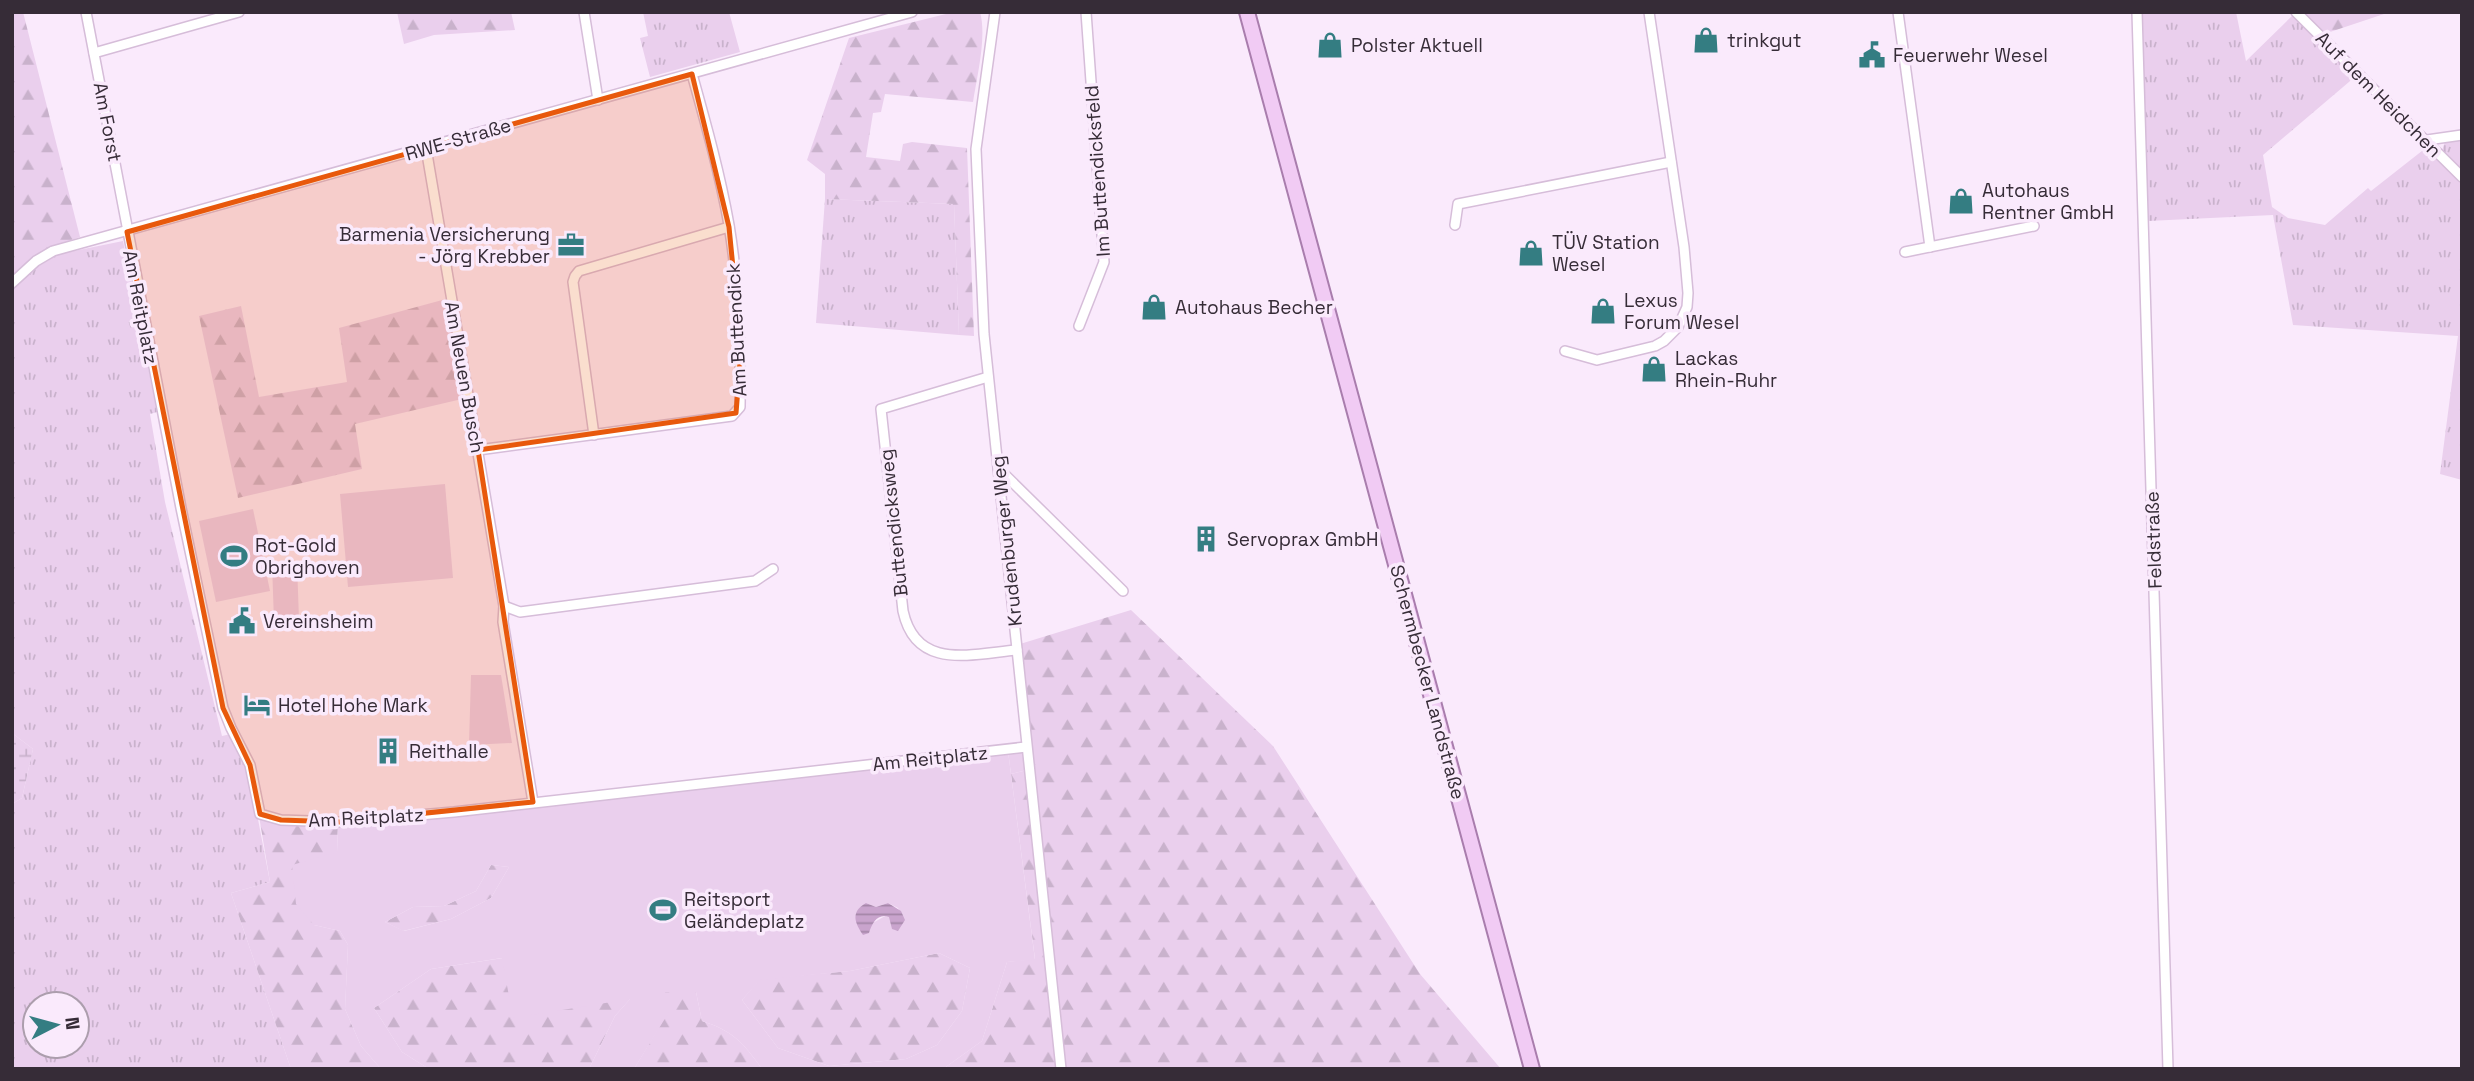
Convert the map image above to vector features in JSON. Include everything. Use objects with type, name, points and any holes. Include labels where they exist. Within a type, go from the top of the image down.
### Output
[{"type":"main road","name":"Schermbecker Landstraße","points":[[1247,12],[1532,1069]]},
{"type":"street","name":"Am Forst","points":[[86,12],[126,213],[127,232]]},
{"type":"street","points":[[94,53],[206,17],[239,12]]},
{"type":"street","points":[[584,12],[598,100]]},
{"type":"street","name":"RWE-Straße","points":[[12,283],[36,261],[53,251],[912,12]]},
{"type":"street","name":"Krudenburger Weg","points":[[995,12],[976,149],[984,334],[1062,1069]]},
{"type":"street","name":"Im Buttendicksfeld","points":[[1079,326],[1104,262],[1086,12]]},
{"type":"street","points":[[1565,351],[1597,360],[1656,346],[1672,335],[1684,319],[1688,293],[1684,247],[1649,12]]},
{"type":"street","points":[[1898,12],[1930,247]]},
{"type":"street","name":"Feldstraße","points":[[2137,12],[2168,1069]]},
{"type":"street","name":"Auf dem Heidchen","points":[[2296,12],[2462,177]]},
{"type":"street","name":"Am Buttendick","points":[[478,450],[732,416],[740,407],[738,294],[729,227],[715,157],[692,74]]},
{"type":"street","points":[[2427,140],[2462,135]]},
{"type":"street","name":"Am Neuen Busch","points":[[426,148],[504,606],[503,622],[533,802]]},
{"type":"street","points":[[1455,225],[1458,204],[1671,162]]},
{"type":"street","points":[[1905,253],[2034,226]]},
{"type":"street","points":[[594,435],[573,282],[575,276],[579,271],[729,227]]},
{"type":"street","name":"Am Reitplatz","points":[[127,232],[223,708],[250,765],[260,814],[281,820],[339,822],[454,812],[1026,747]]},
{"type":"street","name":"Buttendicksweg","points":[[988,377],[881,409],[903,611],[913,638],[928,650],[938,653],[959,655],[1017,650]]},
{"type":"street","points":[[998,468],[1123,591]]},
{"type":"street","points":[[504,606],[520,612],[741,583],[755,581],[773,569]]},
{"type":"highlighted area","points":[[692,74],[729,227],[741,350],[736,413],[478,450],[533,802],[339,822],[281,820],[260,814],[250,765],[223,708],[127,232]]},
{"type":"green space","points":[[12,12],[23,12],[80,237],[54,246],[12,278]]},
{"type":"green space","points":[[397,12],[511,12],[515,30],[434,35],[404,44]]},
{"type":"green space","points":[[643,12],[729,12],[740,52],[650,77],[640,38],[648,36]]},
{"type":"green space","points":[[954,12],[980,12],[982,45],[973,102],[885,94],[881,112],[873,113],[866,157],[900,161],[903,144],[912,142],[967,148],[974,336],[959,335],[954,204],[825,199],[825,174],[807,160],[849,38]]},
{"type":"green space","points":[[2142,12],[2236,12],[2246,61],[2293,15],[2356,76],[2263,155],[2272,207],[2288,218],[2325,225],[2368,188],[2371,191],[2427,147],[2462,183],[2462,480],[2440,474],[2458,336],[2293,325],[2273,215],[2148,221]]},
{"type":"green space","points":[[2301,12],[2390,12],[2324,34]]},
{"type":"green space","points":[[2462,138],[2462,172],[2442,151],[2445,141]]},
{"type":"green space","points":[[825,199],[954,204],[959,335],[816,323]]},
{"type":"green space","points":[[123,241],[157,412],[150,414],[165,502],[222,736],[231,734],[248,767],[270,882],[231,893],[291,1069],[12,1069],[12,804],[22,798],[33,749],[12,733],[12,289],[39,266],[59,254]]},
{"type":"green space","points":[[446,299],[462,399],[355,424],[362,469],[238,498],[199,316],[241,306],[259,397],[347,382],[339,328]]},
{"type":"green space","points":[[445,484],[453,578],[348,587],[340,494]]},
{"type":"green space","name":"Rot-Gold Obrighoven","points":[[253,509],[270,591],[216,602],[199,521]]},
{"type":"green space","points":[[297,563],[299,620],[274,621],[272,564]]},
{"type":"green space","points":[[1131,610],[1273,746],[1420,974],[1501,1069],[943,1069],[982,1041],[1007,962],[1035,959],[1011,774],[1027,770],[1020,644]]},
{"type":"green space","points":[[471,675],[501,675],[512,743],[469,745]]},
{"type":"green space","points":[[12,733],[33,749],[22,798],[12,804]]},
{"type":"green space","points":[[1025,748],[1027,770],[1011,774],[1008,751]]},
{"type":"green space","name":"Reitsport Geländeplatz","points":[[1008,751],[1035,960],[1007,962],[982,1041],[943,1069],[762,1069],[736,1039],[722,1029],[702,1021],[696,992],[665,992],[669,1012],[634,1069],[589,1069],[615,1016],[630,999],[513,1018],[502,958],[431,969],[374,1008],[402,1052],[429,1069],[381,1069],[361,1046],[345,1009],[348,945],[340,931],[314,925],[296,904],[292,865],[337,852],[338,824]],"holes":[[[491,865],[509,867],[491,898],[451,919],[404,931],[385,922],[413,907],[444,906],[476,891]],[[866,903],[876,907],[888,903],[898,908],[901,914],[885,916],[871,924]],[[939,953],[970,968],[962,1011],[937,1045],[906,1059],[829,1066],[778,1048],[742,1000],[760,980],[850,971]]]},
{"type":"green space","points":[[259,816],[338,824],[337,852],[314,925],[340,931],[348,945],[345,1009],[361,1046],[381,1069],[291,1069],[231,893],[270,882]]},
{"type":"green space","points":[[491,865],[509,867],[491,898],[451,919],[403,931],[385,922],[413,907],[444,906],[476,891]]},
{"type":"green space","points":[[939,953],[970,968],[962,1011],[937,1045],[906,1059],[829,1066],[778,1048],[742,1000],[760,979],[850,971]]},
{"type":"green space","points":[[503,958],[631,998],[615,1016],[589,1069],[429,1069],[402,1052],[374,1008],[431,969]]},
{"type":"green space","points":[[664,992],[696,992],[702,1021],[722,1029],[736,1039],[762,1069],[634,1069],[668,1012]]},
{"type":"shaded area","points":[[866,903],[876,907],[888,903],[901,911],[905,920],[898,931],[892,929],[889,917],[882,916],[874,922],[869,933],[863,935],[856,914]]},
{"type":"place","name":"trinkgut","points":[[1706,40]]},
{"type":"place","name":"Polster Aktuell","points":[[1330,45]]},
{"type":"place","name":"Feuerwehr Wesel","points":[[1872,55]]},
{"type":"place","name":"Autohaus Rentner GmbH","points":[[1961,201]]},
{"type":"place","name":"Barmenia Versicherung - Jörg Krebber","points":[[571,245]]},
{"type":"place","name":"TÜV Station Wesel","points":[[1531,253]]},
{"type":"place","name":"Autohaus Becher","points":[[1154,307]]},
{"type":"place","name":"Lexus Forum Wesel","points":[[1603,311]]},
{"type":"place","name":"Lackas Rhein-Ruhr","points":[[1654,369]]},
{"type":"place","name":"Servoprax GmbH","points":[[1206,539]]},
{"type":"place","name":"Rot-Gold Obrighoven","points":[[234,556]]},
{"type":"place","name":"Vereinsheim","points":[[242,621]]},
{"type":"place","name":"Hotel Hohe Mark","points":[[257,705]]},
{"type":"place","name":"Reithalle","points":[[388,751]]},
{"type":"place","name":"Reitsport Geländeplatz","points":[[663,910]]}]
